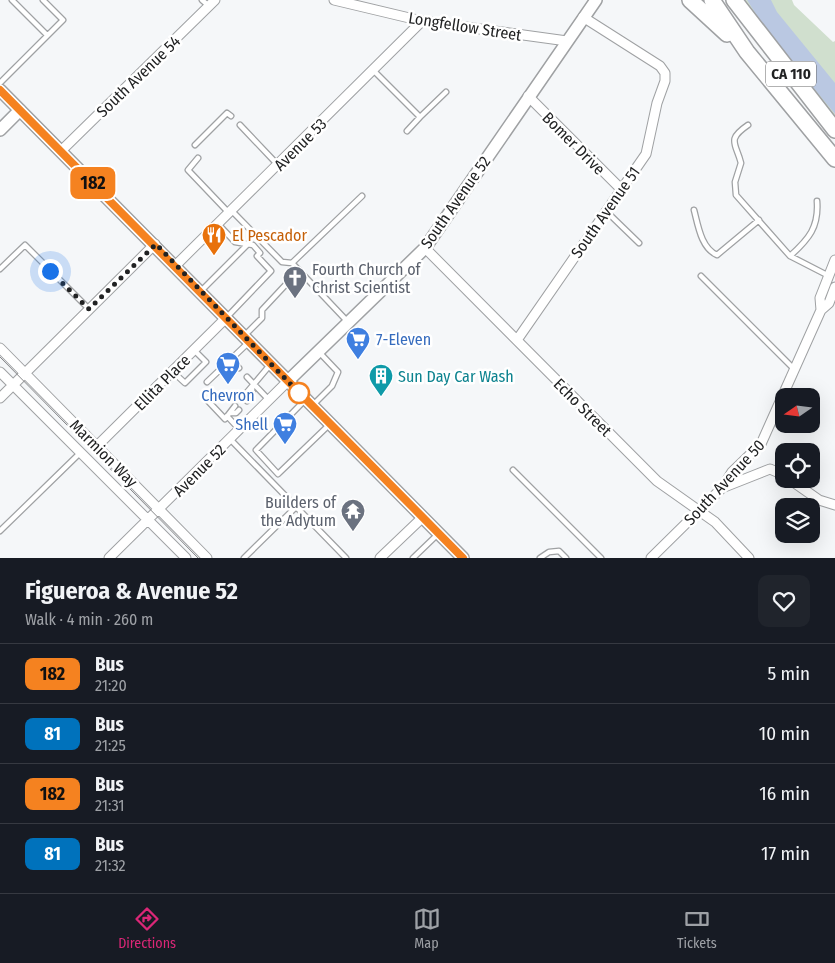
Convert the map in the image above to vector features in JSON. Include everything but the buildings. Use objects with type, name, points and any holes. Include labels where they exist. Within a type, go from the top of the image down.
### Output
[{"type":"highway","points":[[690,0],[747,52]]},
{"type":"highway","name":"CA 110","points":[[712,0],[747,52],[835,159]]},
{"type":"highway","name":"CA 110","points":[[734,0],[835,130]]},
{"type":"highway","points":[[740,0],[747,18]]},
{"type":"main road","name":"South Avenue 52","points":[[288,381],[425,248],[596,0]]},
{"type":"main road","points":[[0,90],[156,244],[200,292],[463,558]]},
{"type":"main road","points":[[0,130],[20,110]]},
{"type":"street","name":"Longfellow Street","points":[[334,0],[422,21],[567,41]]},
{"type":"street","name":"South Avenue 54","points":[[61,151],[209,2]]},
{"type":"street","name":"South Avenue 51","points":[[517,340],[646,154],[657,103],[665,81],[665,73],[660,66],[583,18]]},
{"type":"street","name":"Avenue 53","points":[[176,265],[374,71],[422,21]]},
{"type":"street","name":"Bomer Drive","points":[[528,96],[621,189]]},
{"type":"street","points":[[0,398],[156,244]]},
{"type":"street","name":"Echo Street","points":[[425,248],[657,481],[715,522],[749,558]]},
{"type":"street","name":"South Avenue 50","points":[[821,310],[820,298],[835,260]]},
{"type":"street","name":"South Avenue 50","points":[[651,558],[722,488],[732,472],[754,453],[767,436],[821,310],[829,303],[835,287]]},
{"type":"street","name":"Ellita Place","points":[[97,446],[226,318]]},
{"type":"street","name":"Marmion Way","points":[[0,348],[208,558]]},
{"type":"street","name":"Marmion Way","points":[[0,372],[186,558]]},
{"type":"street","name":"Avenue 52","points":[[109,558],[288,381]]},
{"type":"street","points":[[722,488],[770,469],[775,471]]},
{"type":"street","points":[[802,488],[819,500],[835,505]]},
{"type":"street","points":[[380,558],[423,517]]},
{"type":"lane","points":[[12,0],[47,35]]},
{"type":"lane","points":[[0,83],[63,20],[43,0]]},
{"type":"lane","points":[[374,71],[420,117]]},
{"type":"lane","points":[[407,130],[446,92]]},
{"type":"lane","points":[[195,145],[227,113],[230,116]]},
{"type":"lane","points":[[240,125],[278,165]]},
{"type":"lane","points":[[748,125],[736,134],[734,139],[742,166],[734,188],[736,195],[790,256],[829,276]]},
{"type":"lane","points":[[198,158],[188,170],[282,262],[292,263],[348,322]]},
{"type":"lane","points":[[292,263],[362,196]]},
{"type":"lane","points":[[790,256],[810,236],[818,217],[817,201]]},
{"type":"lane","points":[[694,210],[703,240],[710,252],[717,254],[759,220]]},
{"type":"lane","points":[[606,211],[638,243]]},
{"type":"lane","points":[[218,224],[235,242],[250,245],[260,253],[257,256],[271,271],[226,318]]},
{"type":"lane","points":[[0,269],[25,245],[89,309]]},
{"type":"lane","points":[[200,292],[250,245]]},
{"type":"lane","points":[[701,276],[795,370]]},
{"type":"lane","points":[[208,382],[231,360],[262,318],[262,310],[291,279]]},
{"type":"lane","points":[[172,371],[185,383],[206,362],[194,350]]},
{"type":"lane","points":[[318,351],[338,372],[332,386],[309,402],[256,450],[278,474],[331,424]]},
{"type":"lane","points":[[231,360],[239,368]]},
{"type":"lane","points":[[243,397],[271,364]]},
{"type":"lane","points":[[248,377],[253,386],[268,400]]},
{"type":"lane","points":[[247,402],[252,396],[253,386]]},
{"type":"lane","points":[[208,400],[228,416],[240,429]]},
{"type":"lane","points":[[228,416],[235,406]]},
{"type":"lane","points":[[228,416],[239,410]]},
{"type":"lane","points":[[230,439],[346,558]]},
{"type":"lane","points":[[0,531],[81,452]]},
{"type":"lane","points":[[513,470],[601,558]]},
{"type":"lane","points":[[244,558],[296,507]]},
{"type":"lane","points":[[413,558],[438,533]]},
{"type":"lane","points":[[540,558],[549,552],[558,551],[566,558]]},
{"type":"green space","points":[[744,0],[792,0],[794,5],[833,42],[835,41],[835,118],[766,33]]},
{"type":"water","points":[[747,0],[771,0],[777,12],[835,83],[835,114],[768,33]]},
{"type":"tram line","points":[[0,357],[198,558]]},
{"type":"bus line","name":"182","points":[[0,90],[156,244],[200,292],[463,558]]},
{"type":"place","name":"El Pescador","points":[[214,256]]},
{"type":"place","name":"Fourth Church of Christ Scientist","points":[[295,299]]},
{"type":"place","name":"7-Eleven","points":[[358,360]]},
{"type":"place","name":"Chevron","points":[[228,385]]},
{"type":"place","name":"Sun Day Car Wash","points":[[381,397]]},
{"type":"place","name":"Shell","points":[[285,445]]},
{"type":"place","name":"Builders of the Adytum","points":[[353,532]]},
{"type":"route","points":[[50,271],[89,309],[156,244],[299,393]]}]
